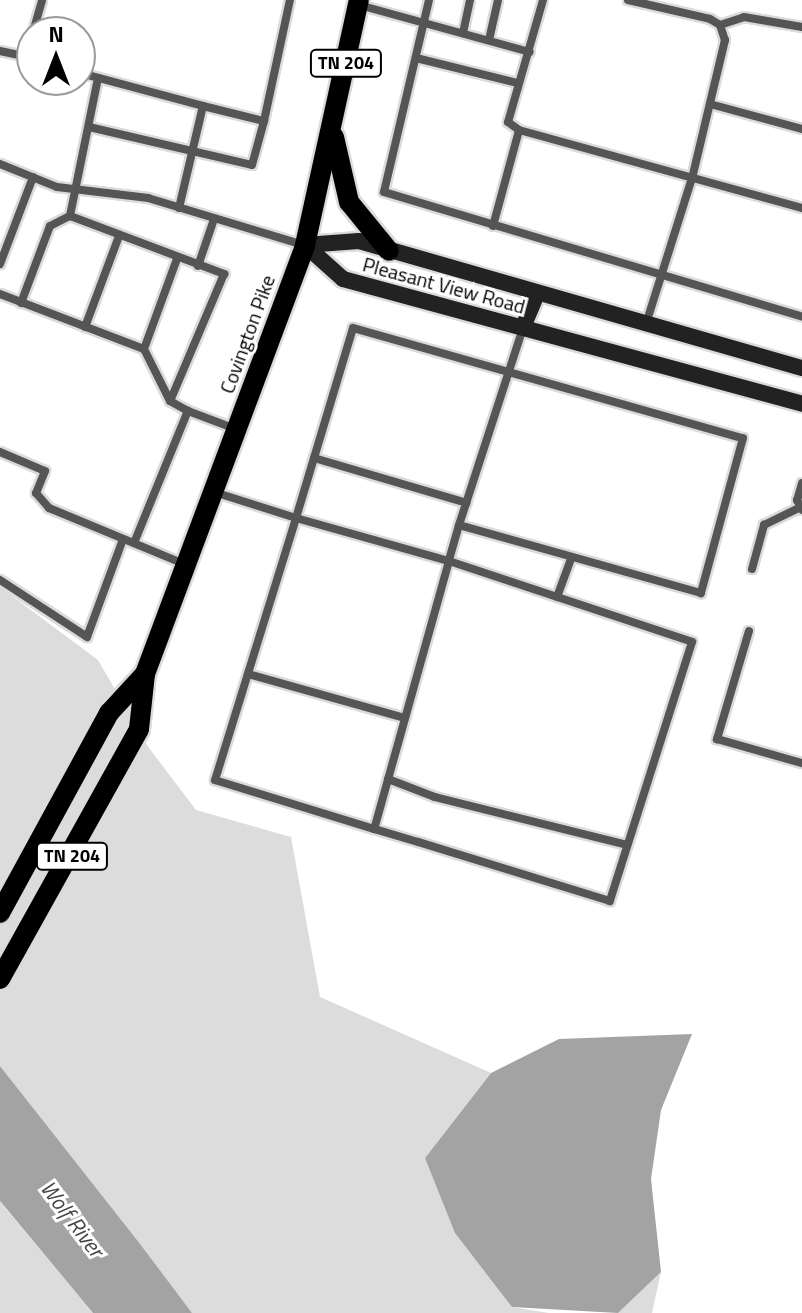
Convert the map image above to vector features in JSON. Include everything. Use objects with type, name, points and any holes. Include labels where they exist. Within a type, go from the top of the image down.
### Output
[{"type":"main road","name":"Covington Pike","points":[[0,979],[139,729],[145,674],[305,245],[359,2]]},
{"type":"main road","points":[[333,125],[349,202],[389,251]]},
{"type":"main road","name":"Pleasant View Road","points":[[305,245],[359,241],[802,368]]},
{"type":"main road","name":"Pleasant View Road","points":[[305,245],[343,279],[802,404]]},
{"type":"main road","points":[[523,327],[537,294]]},
{"type":"main road","name":"Covington Pike","points":[[0,913],[109,713],[145,674]]},
{"type":"lane","points":[[89,127],[252,165],[290,0]]},
{"type":"lane","points":[[429,0],[384,192],[802,317]]},
{"type":"lane","points":[[463,33],[470,0]]},
{"type":"lane","points":[[489,40],[498,0]]},
{"type":"lane","points":[[543,0],[508,122],[519,130],[802,208]]},
{"type":"lane","points":[[628,0],[720,25],[744,17],[802,27]]},
{"type":"lane","points":[[359,2],[530,52]]},
{"type":"lane","points":[[646,325],[692,178],[725,40],[720,25]]},
{"type":"lane","points":[[416,58],[518,83]]},
{"type":"lane","points":[[21,303],[50,226],[70,216],[78,189],[98,78],[264,121]]},
{"type":"lane","points":[[710,104],[802,129]]},
{"type":"lane","points":[[179,208],[203,106]]},
{"type":"lane","points":[[493,226],[519,130]]},
{"type":"lane","points":[[0,164],[78,189],[179,208],[305,245]]},
{"type":"lane","points":[[0,264],[33,177]]},
{"type":"lane","points":[[70,216],[177,259],[224,274],[170,401]]},
{"type":"lane","points":[[198,266],[214,219]]},
{"type":"lane","points":[[85,327],[119,236]]},
{"type":"lane","points":[[144,349],[177,259]]},
{"type":"lane","points":[[0,294],[144,349],[170,401],[236,429]]},
{"type":"lane","points":[[374,829],[459,525],[523,327]]},
{"type":"lane","points":[[213,492],[296,518],[449,561],[692,642],[610,901],[215,780],[296,518],[353,328],[743,438],[701,593],[571,559],[459,525]]},
{"type":"lane","points":[[134,543],[188,411]]},
{"type":"lane","points":[[0,452],[45,471],[36,493],[49,508],[186,565]]},
{"type":"lane","points":[[314,458],[467,503]]},
{"type":"lane","points":[[752,569],[764,525],[801,509],[802,483]]},
{"type":"lane","points":[[0,580],[87,637],[123,539]]},
{"type":"lane","points":[[557,597],[571,559]]},
{"type":"lane","points":[[749,631],[717,739],[802,763]]},
{"type":"lane","points":[[248,674],[405,718]]},
{"type":"lane","points":[[388,779],[435,797],[627,845]]},
{"type":"shaded area","points":[[0,587],[98,660],[149,748],[196,810],[291,837],[320,997],[491,1073],[425,1158],[512,1307],[549,1313],[192,1313],[0,1066]]},
{"type":"shaded area","points":[[0,1201],[6,1209],[93,1313],[0,1313]]},
{"type":"shaded area","points":[[661,1272],[652,1313],[618,1313]]},
{"type":"water","points":[[692,1034],[661,1110],[651,1179],[661,1272],[618,1313],[512,1307],[455,1233],[425,1158],[491,1073],[559,1039]]},
{"type":"water","name":"Wolf River","points":[[0,1066],[192,1313],[93,1313],[0,1201]]}]
